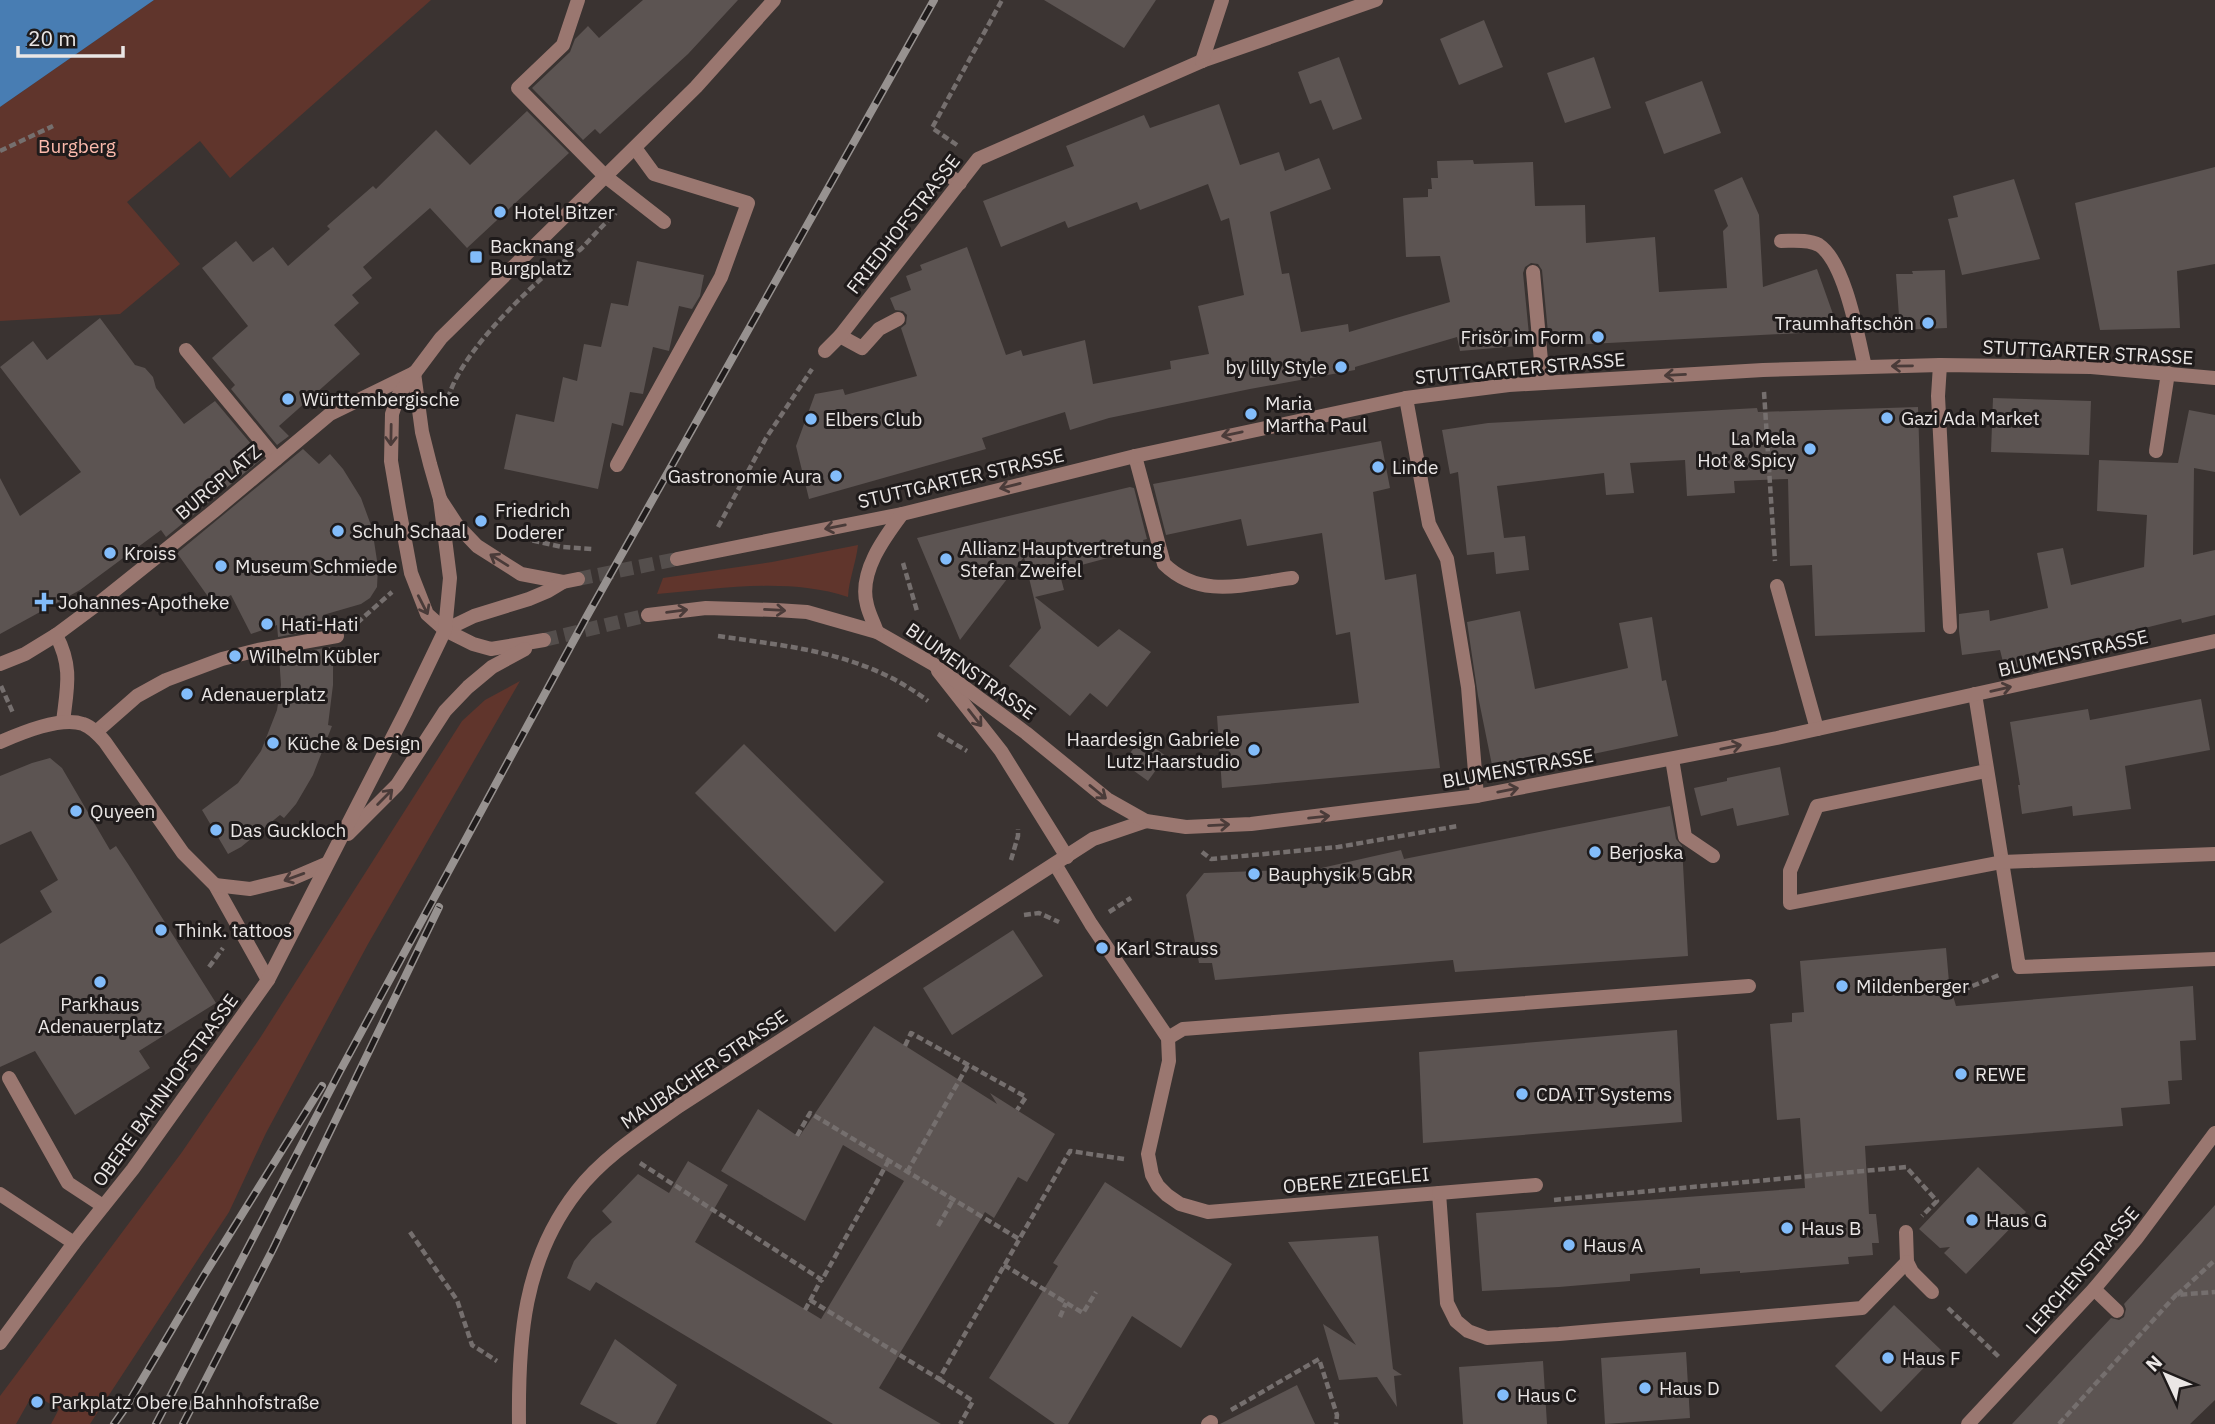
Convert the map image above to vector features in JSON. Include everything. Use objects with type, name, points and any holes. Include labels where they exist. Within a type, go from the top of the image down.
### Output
[{"type":"street","points":[[578,0],[563,45],[518,88],[605,176],[664,222]]},
{"type":"street","points":[[445,630],[428,614],[411,573],[391,461],[392,414],[400,394],[441,338],[696,87],[774,0]]},
{"type":"street","points":[[1202,61],[1222,0]]},
{"type":"street","name":"FRIEDHOFSTRASSE","points":[[825,351],[840,336],[895,254],[960,183],[978,159],[1202,61],[1376,0]]},
{"type":"street","points":[[617,465],[721,278],[748,203],[654,174],[635,148]]},
{"type":"street","points":[[945,173],[960,183]]},
{"type":"street","points":[[1781,241],[1816,244],[1828,253],[1842,281],[1855,319],[1865,367]]},
{"type":"street","points":[[1533,272],[1543,383]]},
{"type":"street","points":[[840,336],[863,348],[879,329],[898,319]]},
{"type":"street","points":[[186,349],[276,459]]},
{"type":"street","points":[[1940,365],[1938,396],[1950,627]]},
{"type":"street","name":"STUTTGARTER STRASSE","points":[[677,559],[902,514],[1135,456],[1406,398],[1509,385],[1763,370],[1940,365],[2091,367],[2215,378]]},
{"type":"street","points":[[414,373],[422,432],[440,499],[450,578],[445,630]]},
{"type":"street","name":"BURGPLATZ","points":[[0,664],[25,654],[56,635],[214,511],[330,414],[414,373]]},
{"type":"street","points":[[2156,451],[2168,373]]},
{"type":"street","points":[[1406,398],[1429,524],[1447,559],[1468,687],[1477,796]]},
{"type":"street","points":[[1135,456],[1164,564],[1175,575],[1186,582],[1212,588],[1292,578]]},
{"type":"street","points":[[440,499],[457,525],[477,546],[522,574],[563,582]]},
{"type":"street","name":"BLUMENSTRASSE","points":[[877,632],[866,604],[867,578],[884,540],[902,514]]},
{"type":"street","points":[[445,630],[474,615],[529,599],[563,582],[578,579]]},
{"type":"street","points":[[1777,586],[1817,729]]},
{"type":"street","name":"BLUMENSTRASSE","points":[[648,614],[706,608],[807,612],[877,632],[933,664],[1026,733],[1107,799],[1146,821],[1186,827],[1251,824],[1477,796],[1817,729],[2215,641]]},
{"type":"street","name":"OBERE BAHNHOFSTRASSE","points":[[0,1343],[74,1243],[134,1169],[268,980],[445,630],[491,649],[544,640],[492,667],[468,687],[445,711],[397,785],[337,845]]},
{"type":"street","points":[[56,635],[65,653],[68,675],[63,722]]},
{"type":"street","points":[[96,732],[137,696],[166,680],[222,659],[337,636]]},
{"type":"street","points":[[933,664],[1001,751],[1061,861],[1091,924],[1168,1038],[1169,1061],[1150,1139],[1149,1163]]},
{"type":"street","points":[[1975,694],[2019,967],[2215,959]]},
{"type":"street","points":[[0,742],[21,733],[63,722],[74,721],[96,732],[183,853],[215,885],[268,980]]},
{"type":"street","points":[[1672,759],[1685,837],[1713,856]]},
{"type":"street","points":[[1986,771],[1816,806],[1790,871],[1790,903],[2002,862],[2215,854]]},
{"type":"street","name":"MAUBACHER STRASSE","points":[[519,1424],[521,1337],[531,1282],[548,1236],[577,1190],[619,1149],[679,1106],[1093,839],[1146,821]]},
{"type":"street","points":[[215,885],[250,888],[290,879],[326,864]]},
{"type":"street","points":[[1168,1038],[1183,1029],[1442,1003],[1544,1007],[1749,986]]},
{"type":"street","points":[[9,1079],[68,1183],[103,1206]]},
{"type":"street","name":"LERCHENSTRASSE","points":[[1968,1424],[2094,1289],[2151,1221],[2215,1133]]},
{"type":"street","name":"OBERE ZIEGELEI","points":[[1149,1163],[1158,1186],[1167,1195],[1180,1204],[1208,1212],[1536,1185]]},
{"type":"street","points":[[1439,1193],[1447,1303],[1456,1321],[1468,1331],[1487,1338],[1862,1308],[1907,1262]]},
{"type":"street","points":[[0,1194],[74,1243]]},
{"type":"street","points":[[1906,1232],[1907,1262],[1912,1272],[1932,1293]]},
{"type":"street","points":[[2094,1289],[2117,1311]]},
{"type":"path","points":[[978,159],[932,128],[1002,0]]},
{"type":"path","points":[[0,151],[53,126]]},
{"type":"path","points":[[444,421],[447,399],[462,368],[490,332],[544,277],[580,249],[632,196]]},
{"type":"path","points":[[716,531],[766,438],[825,351]]},
{"type":"path","points":[[1763,370],[1777,586]]},
{"type":"path","points":[[508,536],[562,547],[593,549]]},
{"type":"path","points":[[903,563],[917,611]]},
{"type":"path","points":[[354,626],[393,591]]},
{"type":"path","points":[[705,634],[794,646],[837,656],[878,671],[932,706]]},
{"type":"path","points":[[938,734],[974,755]]},
{"type":"path","points":[[1008,864],[1013,857],[1018,836],[1018,821]]},
{"type":"path","points":[[1020,916],[1031,913],[1048,915],[1065,928]]},
{"type":"path","points":[[1953,994],[2019,967]]},
{"type":"path","points":[[905,1045],[911,1033],[1026,1097],[1017,1110]]},
{"type":"path","points":[[906,1171],[968,1065]]},
{"type":"path","points":[[797,1136],[810,1113],[1018,1239]]},
{"type":"path","points":[[939,1379],[1070,1151],[1149,1163]]},
{"type":"path","points":[[805,1310],[889,1160]]},
{"type":"path","points":[[1536,1185],[1552,1200],[1906,1167],[1937,1201],[1906,1232]]},
{"type":"path","points":[[668,1181],[821,1280]]},
{"type":"path","points":[[938,1226],[953,1200]]},
{"type":"path","points":[[410,1232],[457,1300],[472,1346],[519,1375]]},
{"type":"path","points":[[2059,1424],[2176,1295],[2215,1260]]},
{"type":"path","points":[[1004,1265],[1083,1313],[1096,1292]]},
{"type":"path","points":[[2176,1295],[2215,1292]]},
{"type":"path","points":[[1932,1293],[1986,1345]]},
{"type":"path","points":[[810,1300],[973,1401],[960,1424]]},
{"type":"path","points":[[1060,1317],[1066,1303]]},
{"type":"path","points":[[1234,1408],[1320,1359],[1337,1415],[1336,1424]]},
{"type":"green space","name":"Burgberg","points":[[154,0],[431,0],[230,178],[200,141],[127,202],[180,264],[120,314],[0,321],[0,107]]},
{"type":"green space","points":[[858,545],[848,597],[801,587],[777,586],[729,587],[657,594],[663,578],[772,562]]},
{"type":"green space","points":[[520,681],[368,944],[266,1133],[229,1212],[90,1424],[51,1424],[59,1409],[33,1394],[16,1424],[0,1424],[0,1396],[182,1152],[260,1038],[462,721],[485,700]]},
{"type":"water","points":[[0,0],[154,0],[0,107]]},
{"type":"building","points":[[643,0],[738,0],[688,54],[600,134],[595,129],[583,140],[532,88],[570,52],[575,39],[588,26],[599,38]]},
{"type":"building","points":[[1044,0],[1156,0],[1124,48]]},
{"type":"building","points":[[1484,20],[1503,67],[1459,85],[1440,39]]},
{"type":"building","points":[[1339,57],[1362,119],[1333,130],[1321,100],[1310,104],[1298,72]]},
{"type":"building","points":[[1594,57],[1611,108],[1565,123],[1547,73]]},
{"type":"building","points":[[1702,81],[1721,133],[1664,154],[1645,102]]},
{"type":"building","points":[[1219,104],[1240,165],[1279,152],[1285,171],[1319,158],[1331,189],[1270,212],[1282,274],[1289,273],[1301,332],[1348,324],[1349,332],[1450,302],[1440,256],[1406,257],[1403,198],[1428,197],[1428,189],[1432,189],[1431,178],[1438,178],[1437,161],[1473,160],[1474,164],[1533,162],[1535,206],[1585,205],[1586,243],[1655,237],[1659,292],[1727,288],[1723,231],[1728,226],[1714,190],[1742,177],[1759,215],[1763,287],[1817,269],[1839,331],[1551,346],[1542,270],[1538,264],[1531,263],[1525,267],[1523,273],[1530,345],[1460,351],[1457,337],[1355,367],[1355,370],[1109,418],[1070,430],[1065,412],[982,438],[986,449],[809,499],[796,446],[815,394],[843,389],[845,395],[917,376],[901,328],[906,324],[907,315],[903,311],[895,310],[890,298],[911,290],[906,276],[922,270],[920,265],[967,247],[1006,355],[1021,350],[1023,356],[1085,340],[1093,384],[1171,369],[1170,361],[1209,354],[1198,306],[1244,295],[1229,218],[1221,221],[1208,184],[1140,210],[1137,202],[1068,228],[1065,221],[1001,247],[983,201],[1074,166],[1066,146],[1144,115],[1150,128]]},
{"type":"building","points":[[527,111],[569,153],[467,248],[430,208],[363,267],[372,278],[352,295],[359,303],[334,325],[360,354],[279,426],[289,436],[277,445],[231,389],[235,385],[212,358],[248,326],[202,268],[236,241],[253,262],[273,247],[288,266],[330,229],[327,226],[373,186],[376,189],[436,130],[470,165]]},
{"type":"building","points":[[2215,167],[2215,264],[2177,271],[2180,328],[2100,330],[2075,203]]},
{"type":"building","points":[[2014,179],[2040,259],[1962,275],[1948,219],[1958,217],[1953,196]]},
{"type":"building","points":[[637,261],[704,275],[700,296],[692,309],[679,306],[669,351],[653,347],[643,394],[630,392],[623,426],[612,423],[598,489],[504,469],[516,414],[554,422],[563,377],[577,381],[584,344],[601,347],[611,303],[628,306]]},
{"type":"building","points":[[1945,270],[1947,328],[1900,330],[1896,274]]},
{"type":"building","points":[[100,318],[135,365],[145,368],[153,377],[156,388],[184,424],[215,401],[263,458],[166,537],[161,530],[80,590],[0,634],[0,478],[20,516],[81,472],[0,367],[33,341],[47,360]]},
{"type":"building","points":[[1993,398],[2091,401],[2089,455],[1991,452]]},
{"type":"building","points":[[1918,407],[1925,632],[1815,636],[1812,565],[1790,566],[1788,479],[1734,481],[1735,493],[1687,496],[1685,460],[1630,463],[1634,493],[1606,495],[1604,473],[1497,486],[1504,538],[1525,536],[1529,570],[1496,574],[1494,552],[1467,555],[1458,472],[1450,474],[1442,430],[1488,423],[1757,408],[1758,412]]},
{"type":"building","points":[[2189,410],[2215,415],[2215,472],[2194,468],[2193,555],[2215,550],[2215,615],[2182,623],[2181,619],[2052,651],[2054,659],[2005,670],[2000,650],[1962,655],[1959,614],[1989,610],[1990,621],[2048,608],[2037,553],[2063,548],[2071,585],[2144,567],[2147,515],[2097,511],[2099,460],[2178,463]]},
{"type":"building","points":[[1381,441],[1390,488],[1373,492],[1385,580],[1416,574],[1440,768],[1222,788],[1217,716],[1359,703],[1350,632],[1336,635],[1322,533],[1247,546],[1241,519],[1166,535],[1153,484]]},
{"type":"building","points":[[303,449],[319,464],[330,454],[361,498],[372,528],[378,567],[377,587],[370,598],[361,604],[323,615],[326,628],[278,637],[277,625],[251,634],[231,595],[214,605],[177,553]]},
{"type":"building","points":[[1134,488],[1147,539],[1143,540],[1145,548],[1059,571],[1064,590],[1035,597],[1098,647],[1119,629],[1151,652],[1107,707],[1090,693],[1070,716],[1009,666],[1041,628],[1024,557],[960,640],[917,538]]},
{"type":"building","points":[[1520,611],[1535,689],[1628,668],[1619,623],[1652,617],[1662,681],[1666,680],[1678,736],[1494,775],[1467,622]]},
{"type":"building","points":[[330,647],[333,685],[328,725],[332,726],[313,775],[296,804],[284,818],[280,815],[241,847],[228,854],[202,810],[238,783],[261,751],[277,710],[281,685],[279,656]]},
{"type":"building","points":[[2201,699],[2210,750],[2125,766],[2131,809],[2073,816],[2072,806],[2022,814],[2010,722],[2088,709],[2090,720]]},
{"type":"building","points":[[1141,738],[1166,756],[1148,781],[1123,763]]},
{"type":"building","points":[[744,744],[884,882],[835,932],[695,793]]},
{"type":"building","points":[[50,758],[62,768],[110,850],[116,846],[216,1003],[139,1051],[150,1068],[75,1115],[35,1051],[0,1067],[0,944],[52,912],[40,891],[58,880],[31,831],[0,845],[0,776]]},
{"type":"building","points":[[1780,767],[1789,815],[1737,826],[1733,808],[1701,816],[1694,788]]},
{"type":"building","points":[[1670,806],[1676,839],[1682,846],[1688,956],[1455,972],[1453,960],[1215,980],[1212,963],[1199,963],[1186,895],[1204,873],[1317,869],[1401,850],[1404,859]]},
{"type":"building","points":[[1013,930],[1043,976],[952,1035],[923,988]]},
{"type":"building","points":[[1946,948],[1949,982],[1956,1006],[2193,986],[2196,1040],[2180,1041],[2182,1080],[2168,1081],[2170,1104],[2121,1108],[2123,1126],[1865,1146],[1869,1214],[1876,1214],[1879,1243],[1872,1243],[1873,1255],[1848,1257],[1849,1264],[1740,1273],[1700,1274],[1700,1268],[1630,1274],[1630,1281],[1482,1291],[1476,1213],[1805,1188],[1800,1118],[1777,1120],[1770,1024],[1792,1022],[1792,1013],[1804,1012],[1800,961]]},
{"type":"building","points":[[874,1026],[997,1104],[990,1093],[1055,1134],[1027,1182],[1018,1177],[994,1218],[985,1212],[879,1388],[941,1424],[833,1424],[596,1282],[590,1291],[567,1278],[574,1261],[592,1239],[612,1222],[602,1211],[638,1174],[669,1193],[688,1161],[728,1185],[695,1242],[821,1319],[904,1181],[843,1145],[805,1221],[721,1171],[758,1109],[799,1137]]},
{"type":"building","points":[[1677,1030],[1682,1122],[1423,1143],[1419,1052]]},
{"type":"building","name":"Haus G","points":[[1978,1167],[2026,1212],[1966,1274],[1944,1253],[1950,1247],[1940,1248],[1919,1229]]},
{"type":"building","points":[[1105,1182],[1232,1264],[1181,1348],[1132,1316],[1068,1424],[1055,1424],[989,1378],[1058,1266],[1053,1263]]},
{"type":"building","points":[[2215,1205],[2215,1400],[2190,1424],[2012,1424],[2111,1318],[2119,1320],[2124,1317],[2124,1304]]},
{"type":"building","points":[[1378,1236],[1393,1369],[1402,1375],[1394,1376],[1397,1407],[1377,1377],[1339,1380],[1323,1324],[1356,1345],[1288,1242]]},
{"type":"building","name":"Haus F","points":[[1894,1305],[1941,1350],[1881,1412],[1835,1366]]},
{"type":"building","points":[[615,1339],[677,1385],[656,1424],[618,1424],[580,1404]]},
{"type":"building","name":"Haus D","points":[[1686,1352],[1690,1418],[1605,1424],[1601,1358]]},
{"type":"building","name":"Haus C","points":[[1543,1361],[1547,1424],[1463,1424],[1459,1367]]},
{"type":"building","points":[[1297,1385],[1315,1424],[1220,1424]]},
{"type":"tunnel","points":[[578,579],[677,559]]},
{"type":"tunnel","points":[[544,640],[648,615]]},
{"type":"railway","points":[[156,1424],[339,1073],[587,616],[934,0]]},
{"type":"railway","points":[[183,1424],[273,1249],[439,907]]},
{"type":"railway","points":[[114,1424],[322,1086]]},
{"type":"place","name":"Hotel Bitzer","points":[[500,212]]},
{"type":"place","name":"Backnang Burgplatz","points":[[476,257]]},
{"type":"place","name":"Traumhaftschön","points":[[1928,323]]},
{"type":"place","name":"Frisör im Form","points":[[1598,337]]},
{"type":"place","name":"by lilly Style","points":[[1341,367]]},
{"type":"place","name":"Württembergische","points":[[288,399]]},
{"type":"place","name":"Maria Martha Paul","points":[[1251,414]]},
{"type":"place","name":"Gazi Ada Market","points":[[1887,418]]},
{"type":"place","name":"Elbers Club","points":[[811,419]]},
{"type":"place","name":"La Mela Hot & Spicy","points":[[1810,449]]},
{"type":"place","name":"Linde","points":[[1378,467]]},
{"type":"place","name":"Gastronomie Aura","points":[[836,476]]},
{"type":"place","name":"Friedrich Doderer","points":[[481,521]]},
{"type":"place","name":"Schuh Schaal","points":[[338,531]]},
{"type":"place","name":"Kroiss","points":[[110,553]]},
{"type":"place","name":"Allianz Hauptvertretung Stefan Zweifel","points":[[946,559]]},
{"type":"place","name":"Museum Schmiede","points":[[221,566]]},
{"type":"place","name":"Johannes-Apotheke","points":[[44,602]]},
{"type":"place","name":"Hati-Hati","points":[[267,624]]},
{"type":"place","name":"Wilhelm Kübler","points":[[235,656]]},
{"type":"place","name":"Adenauerplatz","points":[[187,694]]},
{"type":"place","name":"Küche & Design","points":[[273,743]]},
{"type":"place","name":"Haardesign Gabriele Lutz Haarstudio","points":[[1254,750]]},
{"type":"place","name":"Quyeen","points":[[76,811]]},
{"type":"place","name":"Das Guckloch","points":[[216,830]]},
{"type":"place","name":"Berjoska","points":[[1595,852]]},
{"type":"place","name":"Bauphysik 5 GbR","points":[[1254,874]]},
{"type":"place","name":"Think. tattoos","points":[[161,930]]},
{"type":"place","name":"Karl Strauss","points":[[1102,948]]},
{"type":"place","name":"Parkhaus Adenauerplatz","points":[[100,982]]},
{"type":"place","name":"Mildenberger","points":[[1842,986]]},
{"type":"place","name":"REWE","points":[[1961,1074]]},
{"type":"place","name":"CDA IT Systems","points":[[1522,1094]]},
{"type":"place","name":"Haus G","points":[[1972,1220]]},
{"type":"place","name":"Haus B","points":[[1787,1228]]},
{"type":"place","name":"Haus A","points":[[1569,1245]]},
{"type":"place","name":"Haus F","points":[[1888,1358]]},
{"type":"place","name":"Haus D","points":[[1645,1388]]},
{"type":"place","name":"Haus C","points":[[1503,1395]]},
{"type":"place","name":"Parkplatz Obere Bahnhofstraße","points":[[37,1402]]}]
